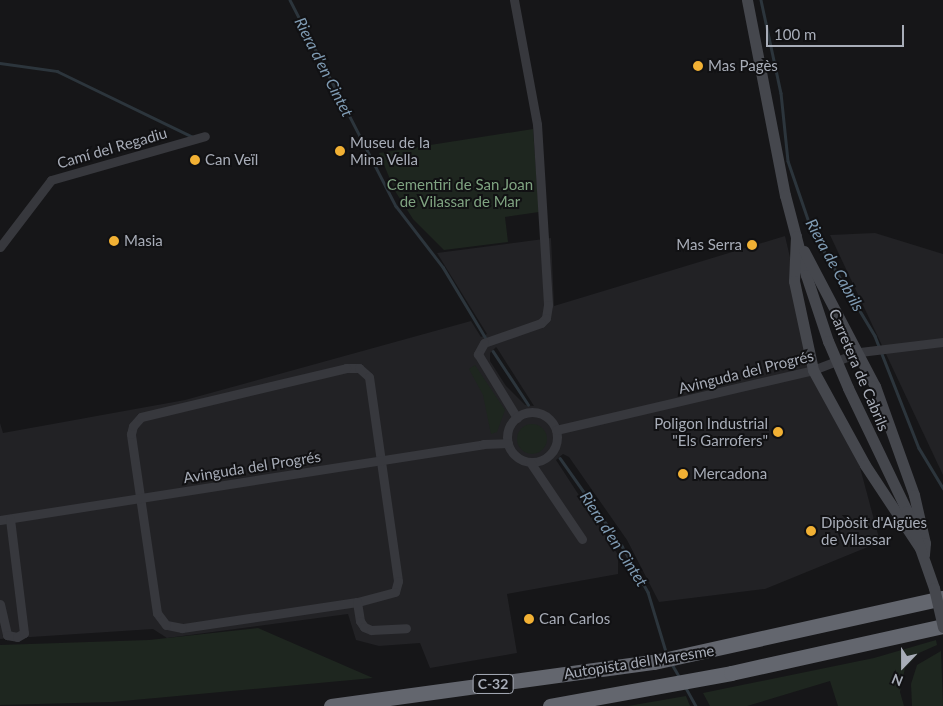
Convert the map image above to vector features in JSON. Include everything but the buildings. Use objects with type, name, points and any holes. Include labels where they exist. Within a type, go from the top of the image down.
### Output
[{"type":"highway","name":"Autopista del Maresme","points":[[332,706],[654,662],[726,647],[939,593]]},
{"type":"highway","name":"Autopista del Maresme","points":[[550,706],[731,673],[943,626]]},
{"type":"street","points":[[514,0],[537,124],[548,305],[546,318],[541,323],[484,343],[478,354],[516,418]]},
{"type":"street","name":"Carretera de Cabrils","points":[[747,0],[796,236],[828,341],[924,554],[939,593],[943,626]]},
{"type":"street","name":"Camí del Regadiu","points":[[0,247],[51,180],[205,136]]},
{"type":"street","points":[[796,236],[860,352],[875,386],[914,495],[925,543],[924,554]]},
{"type":"street","points":[[796,236],[794,281],[813,370],[865,465],[924,554]]},
{"type":"street","name":"Avinguda del Progrés","points":[[556,430],[813,370],[860,352],[943,342]]},
{"type":"street","points":[[346,368],[359,368],[369,377],[381,461],[398,581],[395,592],[357,602],[182,628],[166,625],[157,613],[131,434],[141,417],[346,368]]},
{"type":"street","points":[[530,462],[542,460],[551,454],[557,442],[556,430],[552,423],[538,413],[516,418],[509,428],[508,443],[514,454],[530,462],[582,539]]},
{"type":"street","name":"Avinguda del Progrés","points":[[0,520],[508,443]]},
{"type":"street","points":[[0,604],[7,635],[17,637],[24,633],[10,519]]},
{"type":"street","points":[[357,602],[360,621],[364,627],[371,630],[406,628]]},
{"type":"shaded area","points":[[875,233],[943,254],[943,475],[830,235]]},
{"type":"shaded area","points":[[785,236],[814,359],[858,460],[880,542],[765,589],[659,602],[627,540],[569,457],[563,454],[556,460],[618,555],[618,574],[507,594],[517,653],[430,668],[420,643],[379,646],[356,640],[348,614],[167,638],[153,629],[0,639],[0,423],[3,433],[185,400],[471,321],[481,337],[487,334],[437,253],[551,238],[554,306]],"holes":[[[496,347],[534,406],[525,405],[506,386],[490,361],[490,353]]]},
{"type":"green space","name":"Cementiri de San Joan de Vilassar de Mar","points":[[533,129],[539,212],[505,217],[508,242],[444,250],[413,219],[395,191],[379,153]]},
{"type":"green space","points":[[475,365],[505,410],[497,432],[491,434],[483,395],[469,369]]},
{"type":"green space","points":[[532,424],[543,428],[547,439],[543,450],[532,454],[521,450],[517,439],[521,428]]},
{"type":"green space","points":[[258,628],[373,678],[112,702],[0,705],[0,645],[149,640]]},
{"type":"green space","points":[[936,640],[937,645],[919,653],[905,668],[900,692],[904,706],[838,706],[830,681],[747,706],[710,706],[703,693],[874,658]]},
{"type":"green space","points":[[941,651],[943,706],[912,706],[911,684],[917,665]]},
{"type":"green space","points":[[686,696],[690,706],[628,706]]},
{"type":"waterway","name":"Riera d'en Cintet","points":[[290,0],[396,206],[443,267],[485,337]]},
{"type":"waterway","name":"Riera de Cabrils","points":[[761,0],[781,93],[788,161],[812,231],[875,336],[919,448],[943,488]]},
{"type":"waterway","points":[[0,63],[57,71],[193,137]]},
{"type":"waterway","name":"Riera d'en Cintet","points":[[493,351],[528,404]]},
{"type":"waterway","name":"Riera d'en Cintet","points":[[560,458],[622,546],[648,592],[667,655]]},
{"type":"waterway","name":"Riera d'en Cintet","points":[[672,664],[679,676]]},
{"type":"waterway","name":"Riera d'en Cintet","points":[[686,688],[696,706]]},
{"type":"place","name":"Mas Pagès","points":[[698,66]]},
{"type":"place","name":"Museu de la Mina Vella","points":[[340,151]]},
{"type":"place","name":"Can Veïl","points":[[195,160]]},
{"type":"place","name":"Masia","points":[[114,241]]},
{"type":"place","name":"Mas Serra","points":[[752,245]]},
{"type":"place","name":"Poligon Industrial \"Els Garrofers\"","points":[[778,432]]},
{"type":"place","name":"Mercadona","points":[[683,474]]},
{"type":"place","name":"Dipòsit d'Aigües de Vilassar","points":[[811,531]]},
{"type":"place","name":"Can Carlos","points":[[529,619]]}]
